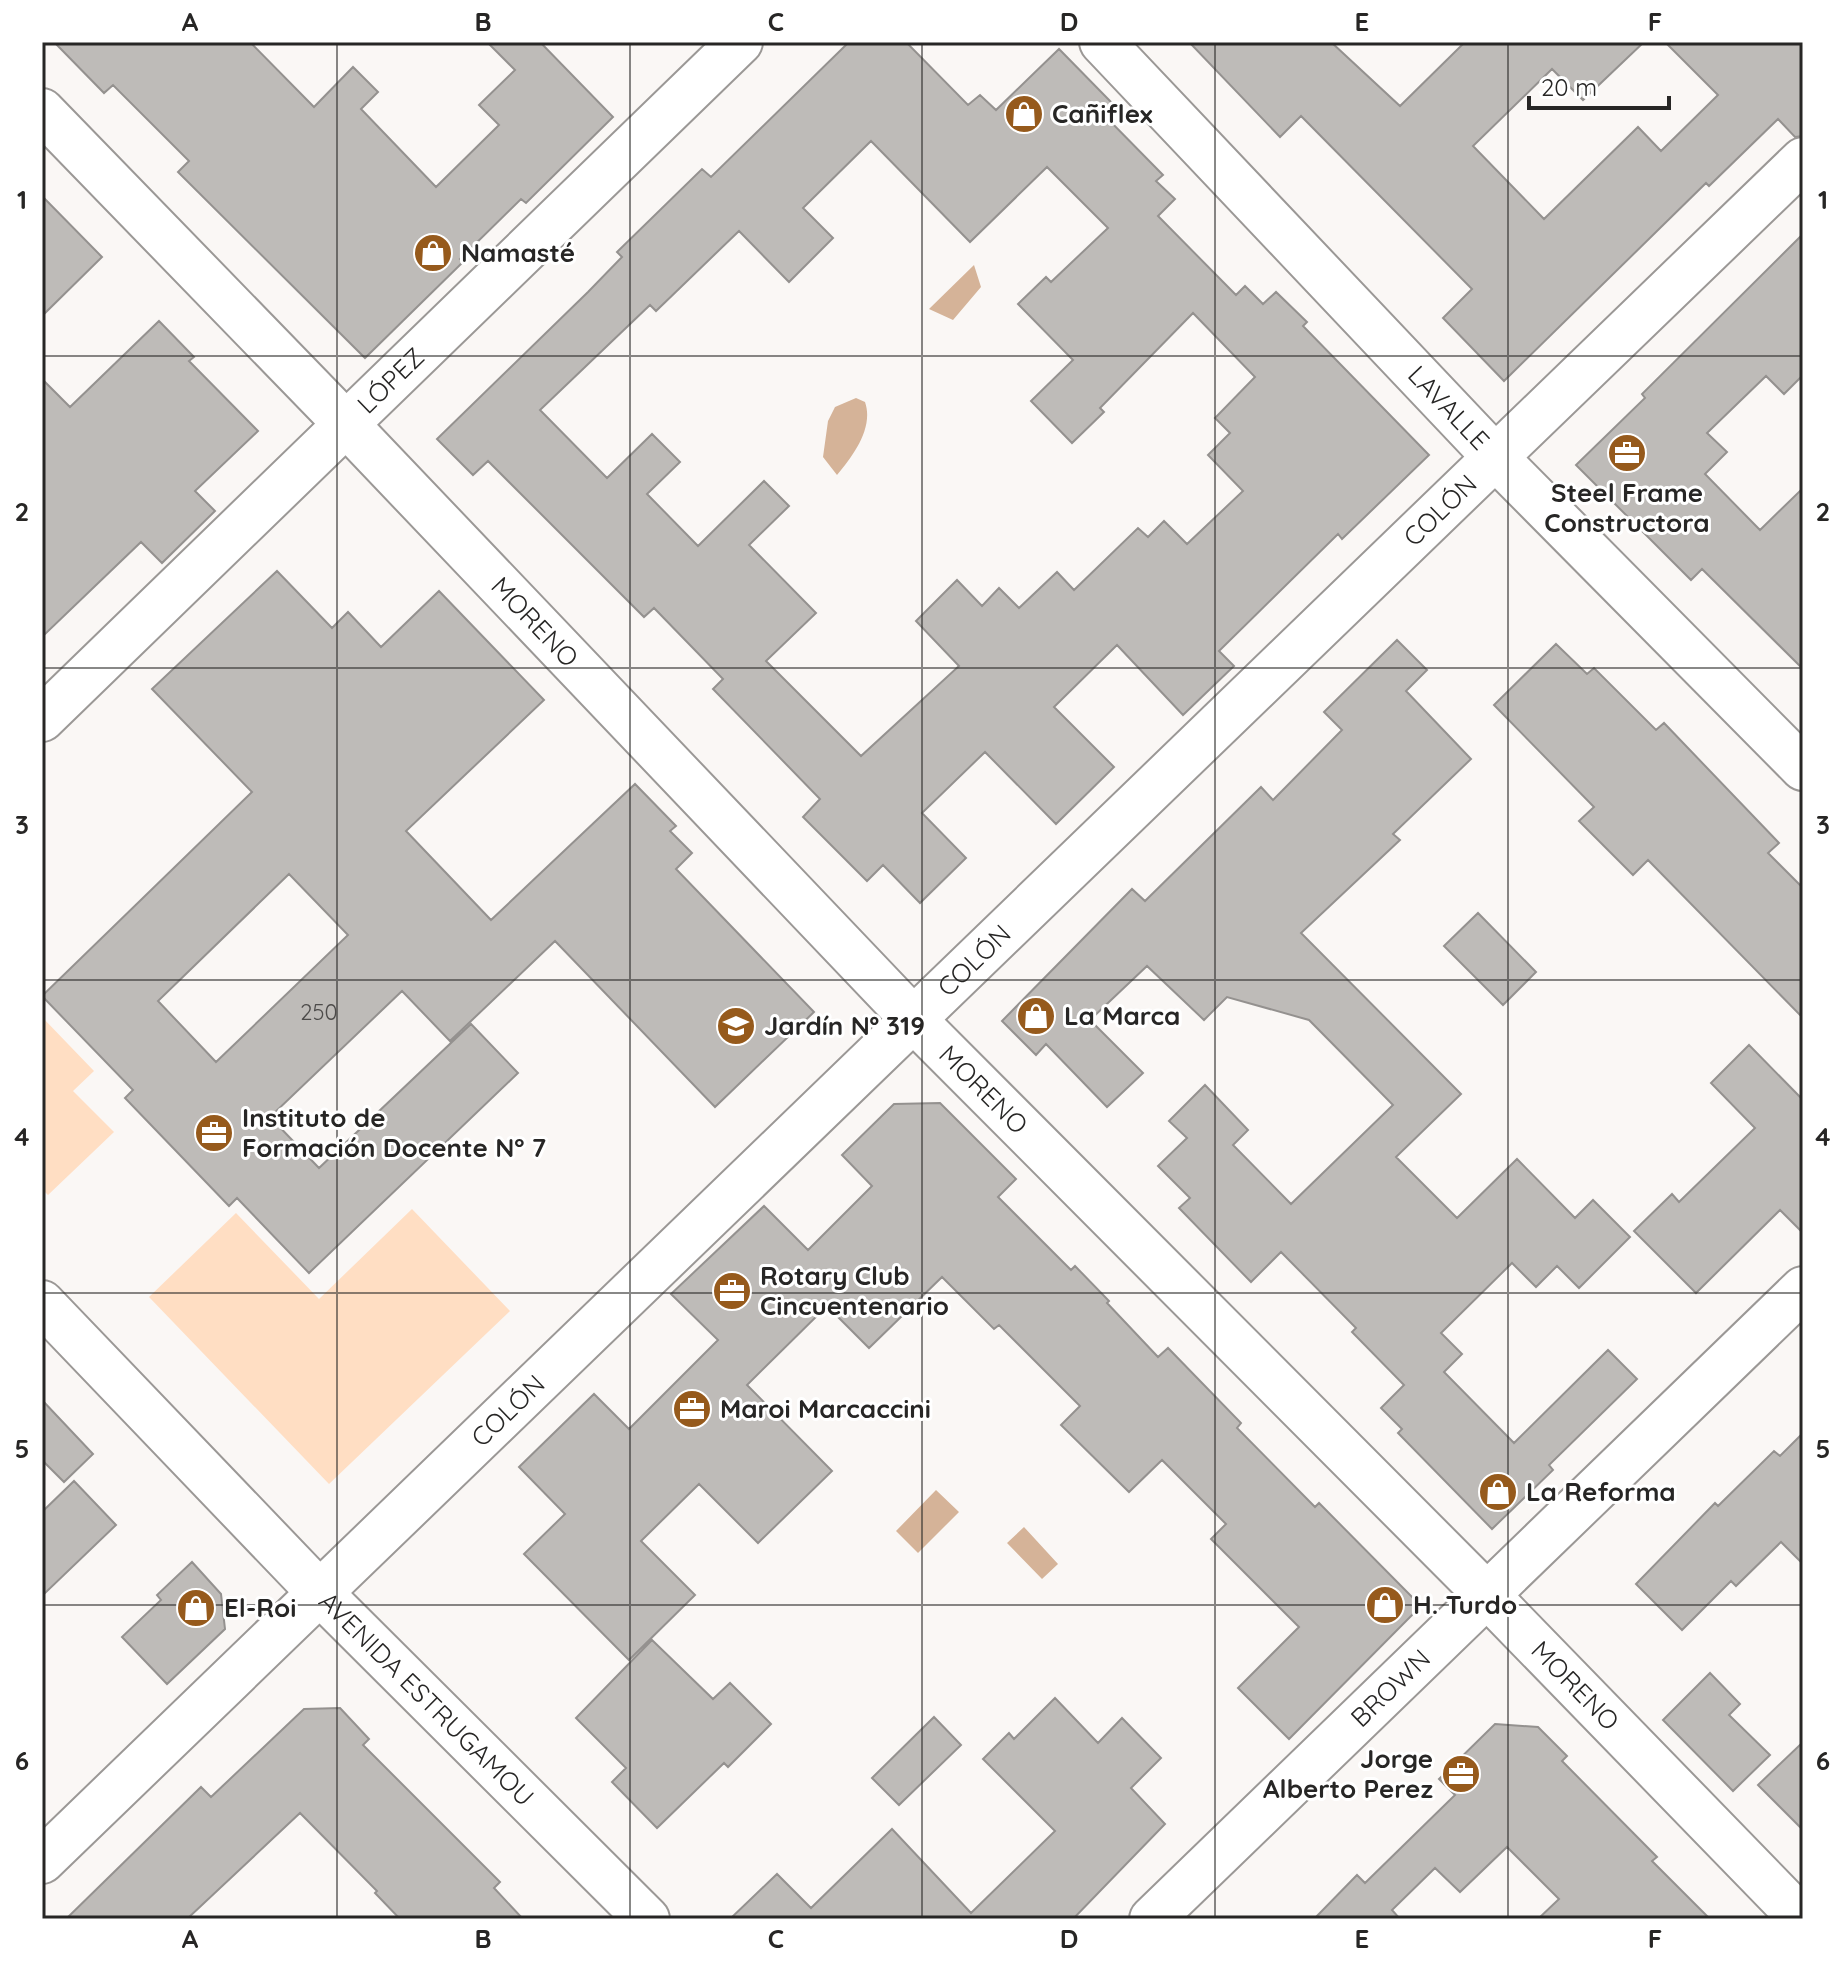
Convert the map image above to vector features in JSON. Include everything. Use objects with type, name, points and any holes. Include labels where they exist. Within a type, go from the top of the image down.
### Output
[{"type":"street","name":"LÓPEZ","points":[[42,719],[740,42]]},
{"type":"street","name":"LAVALLE","points":[[1102,42],[1496,458],[1803,768]]},
{"type":"street","name":"MORENO","points":[[42,111],[346,424],[914,1020],[1487,1595],[1802,1919]]},
{"type":"street","name":"COLÓN","points":[[42,1861],[1803,160]]},
{"type":"street","name":"BROWN","points":[[1152,1919],[1803,1289]]},
{"type":"street","name":"AVENIDA ESTRUGAMOU","points":[[42,1303],[320,1593],[647,1919]]},
{"type":"shaded area","points":[[974,265],[981,287],[953,320],[929,309]]},
{"type":"shaded area","points":[[856,398],[865,402],[867,422],[855,450],[837,475],[823,457],[828,421],[835,407]]},
{"type":"shaded area","points":[[42,1017],[94,1071],[73,1091],[114,1132],[48,1195],[42,1189]]},
{"type":"shaded area","points":[[412,1209],[510,1311],[329,1484],[149,1297],[236,1213],[319,1299]]},
{"type":"shaded area","points":[[936,1490],[959,1512],[918,1553],[896,1531]]},
{"type":"shaded area","points":[[1024,1527],[1058,1564],[1042,1579],[1007,1543]]},
{"type":"building","points":[[54,42],[250,42],[314,107],[353,67],[378,92],[361,109],[436,187],[499,125],[479,105],[515,70],[487,42],[540,42],[613,117],[526,203],[521,199],[460,259],[463,262],[365,358],[178,172],[189,161],[113,85],[104,93]]},
{"type":"building","points":[[849,42],[906,42],[968,105],[980,95],[996,110],[1059,49],[1112,103],[1102,113],[1163,175],[1156,181],[1175,199],[1158,216],[1236,295],[1245,286],[1263,304],[1276,292],[1307,322],[1303,326],[1429,455],[1342,539],[1338,534],[1219,651],[1234,666],[1183,715],[1117,645],[1054,707],[1114,767],[1056,824],[985,752],[922,813],[966,858],[920,903],[883,865],[867,881],[803,817],[820,799],[713,689],[723,679],[654,608],[644,617],[488,461],[473,475],[437,439],[588,292],[622,257],[617,252],[702,169],[711,177]],"holes":[[[871,141],[970,242],[1047,167],[1108,228],[1051,282],[1046,277],[1018,304],[1073,360],[1031,401],[1072,443],[1104,412],[1100,408],[1193,313],[1255,377],[1215,418],[1230,433],[1208,455],[1243,491],[1187,544],[1164,521],[1148,537],[1138,528],[1074,590],[1057,572],[1019,608],[999,588],[982,606],[957,580],[916,621],[959,666],[861,756],[766,661],[816,613],[749,545],[789,506],[764,481],[698,546],[647,494],[680,462],[652,434],[607,478],[540,410],[650,305],[656,311],[739,231],[789,282],[833,238],[803,208]]]},
{"type":"building","points":[[1189,42],[1331,42],[1400,106],[1465,42],[1644,42],[1583,100],[1552,69],[1473,146],[1544,219],[1638,127],[1661,151],[1718,95],[1665,42],[1803,42],[1803,136],[1795,137],[1778,119],[1709,186],[1706,183],[1504,381],[1443,318],[1472,289],[1301,116],[1280,137]]},
{"type":"building","points":[[42,196],[102,257],[42,316]]},
{"type":"building","points":[[1803,234],[1803,375],[1784,394],[1766,376],[1707,433],[1727,452],[1705,474],[1760,530],[1803,488],[1803,669],[1702,569],[1691,580],[1576,465],[1645,398],[1642,394]]},
{"type":"building","points":[[159,321],[194,357],[189,361],[258,431],[195,491],[215,511],[162,563],[141,542],[42,637],[42,379],[70,407]]},
{"type":"building","points":[[277,571],[332,628],[348,612],[381,647],[439,591],[544,700],[406,831],[491,920],[635,784],[676,826],[670,831],[692,853],[676,869],[814,1012],[715,1107],[555,941],[450,1041],[402,991],[270,1117],[319,1168],[471,1024],[518,1073],[309,1273],[237,1198],[229,1206],[125,1098],[133,1090],[42,996],[252,792],[152,689]],"holes":[[[289,874],[348,935],[216,1062],[158,1001]]]},
{"type":"building","points":[[1397,640],[1427,670],[1406,691],[1471,759],[1393,834],[1400,840],[1301,933],[1461,1094],[1396,1157],[1457,1218],[1517,1159],[1575,1218],[1593,1200],[1630,1237],[1579,1288],[1557,1266],[1536,1287],[1512,1263],[1441,1333],[1462,1354],[1444,1372],[1514,1443],[1608,1350],[1637,1379],[1549,1465],[1553,1470],[1492,1529],[1398,1433],[1402,1429],[1381,1408],[1404,1385],[1352,1332],[1356,1328],[1281,1252],[1251,1282],[1179,1208],[1190,1198],[1158,1166],[1187,1138],[1169,1121],[1205,1085],[1248,1130],[1233,1145],[1291,1204],[1393,1105],[1309,1020],[1227,997],[1204,1020],[1147,966],[1090,1020],[1143,1073],[1107,1107],[1046,1044],[1036,1055],[1002,1021],[1132,889],[1145,901],[1261,787],[1273,800],[1342,730],[1324,712]]},
{"type":"building","points":[[1556,644],[1587,674],[1594,668],[1656,730],[1664,723],[1779,843],[1768,853],[1803,888],[1803,1018],[1648,860],[1633,875],[1579,821],[1594,807],[1494,705]]},
{"type":"building","points":[[1478,913],[1536,972],[1503,1005],[1444,946]]},
{"type":"building","points":[[1749,1045],[1803,1100],[1803,1233],[1780,1210],[1696,1293],[1634,1231],[1672,1194],[1679,1202],[1755,1128],[1711,1083]]},
{"type":"building","points":[[940,1103],[1016,1179],[998,1197],[1071,1270],[1075,1266],[1158,1357],[1168,1348],[1241,1423],[1237,1428],[1315,1507],[1319,1503],[1421,1606],[1289,1739],[1238,1688],[1299,1627],[1211,1539],[1226,1524],[1162,1460],[1129,1492],[1061,1425],[1080,1406],[999,1325],[994,1329],[942,1277],[869,1348],[827,1306],[747,1385],[832,1471],[758,1543],[699,1484],[641,1541],[695,1595],[629,1660],[524,1554],[565,1514],[519,1467],[594,1394],[629,1429],[718,1340],[671,1294],[764,1206],[808,1250],[872,1186],[842,1155],[894,1104]]},
{"type":"building","points":[[42,1400],[93,1454],[64,1482],[42,1460]]},
{"type":"building","points":[[1803,1433],[1803,1564],[1781,1542],[1736,1586],[1731,1581],[1682,1630],[1636,1584],[1715,1503],[1718,1506],[1774,1451],[1780,1456]]},
{"type":"building","points":[[74,1481],[116,1525],[42,1596],[42,1512]]},
{"type":"building","points":[[192,1562],[221,1594],[225,1629],[167,1684],[122,1637],[161,1600],[157,1595]]},
{"type":"building","points":[[652,1640],[713,1699],[730,1683],[771,1724],[728,1767],[724,1763],[657,1828],[612,1782],[626,1768],[576,1718]]},
{"type":"building","points":[[1710,1673],[1740,1704],[1729,1715],[1770,1755],[1733,1791],[1663,1720]]},
{"type":"building","points":[[1055,1698],[1098,1743],[1122,1718],[1161,1758],[1131,1788],[1165,1824],[1073,1919],[730,1919],[777,1874],[811,1908],[892,1829],[971,1913],[1055,1831],[983,1759],[1009,1733],[1014,1739]]},
{"type":"building","points":[[340,1708],[369,1739],[363,1745],[500,1882],[494,1888],[523,1919],[400,1919],[375,1893],[377,1891],[300,1813],[187,1919],[66,1919],[201,1787],[211,1797],[304,1709]]},
{"type":"building","points":[[934,1717],[961,1745],[899,1805],[872,1778]]},
{"type":"building","points":[[1495,1724],[1538,1727],[1567,1756],[1562,1761],[1657,1857],[1652,1861],[1710,1919],[1538,1919],[1559,1899],[1507,1847],[1460,1892],[1435,1868],[1392,1910],[1400,1919],[1314,1919],[1357,1875],[1365,1883],[1455,1795],[1439,1779]]},
{"type":"building","points":[[1803,1742],[1803,1830],[1758,1785]]},
{"type":"place","name":"Cañiflex","points":[[1024,114]]},
{"type":"place","name":"Namasté","points":[[433,253]]},
{"type":"place","name":"Steel Frame Constructora","points":[[1627,453]]},
{"type":"place","name":"La Marca","points":[[1036,1016]]},
{"type":"place","name":"Jardín Nº 319","points":[[736,1026]]},
{"type":"place","name":"Instituto de Formación Docente N° 7","points":[[214,1133]]},
{"type":"place","name":"Rotary Club Cincuentenario","points":[[732,1291]]},
{"type":"place","name":"Maroi Marcaccini","points":[[692,1409]]},
{"type":"place","name":"La Reforma","points":[[1498,1492]]},
{"type":"place","name":"H. Turdo","points":[[1385,1605]]},
{"type":"place","name":"El-Roi","points":[[196,1608]]},
{"type":"place","name":"Jorge Alberto Perez","points":[[1461,1774]]}]
